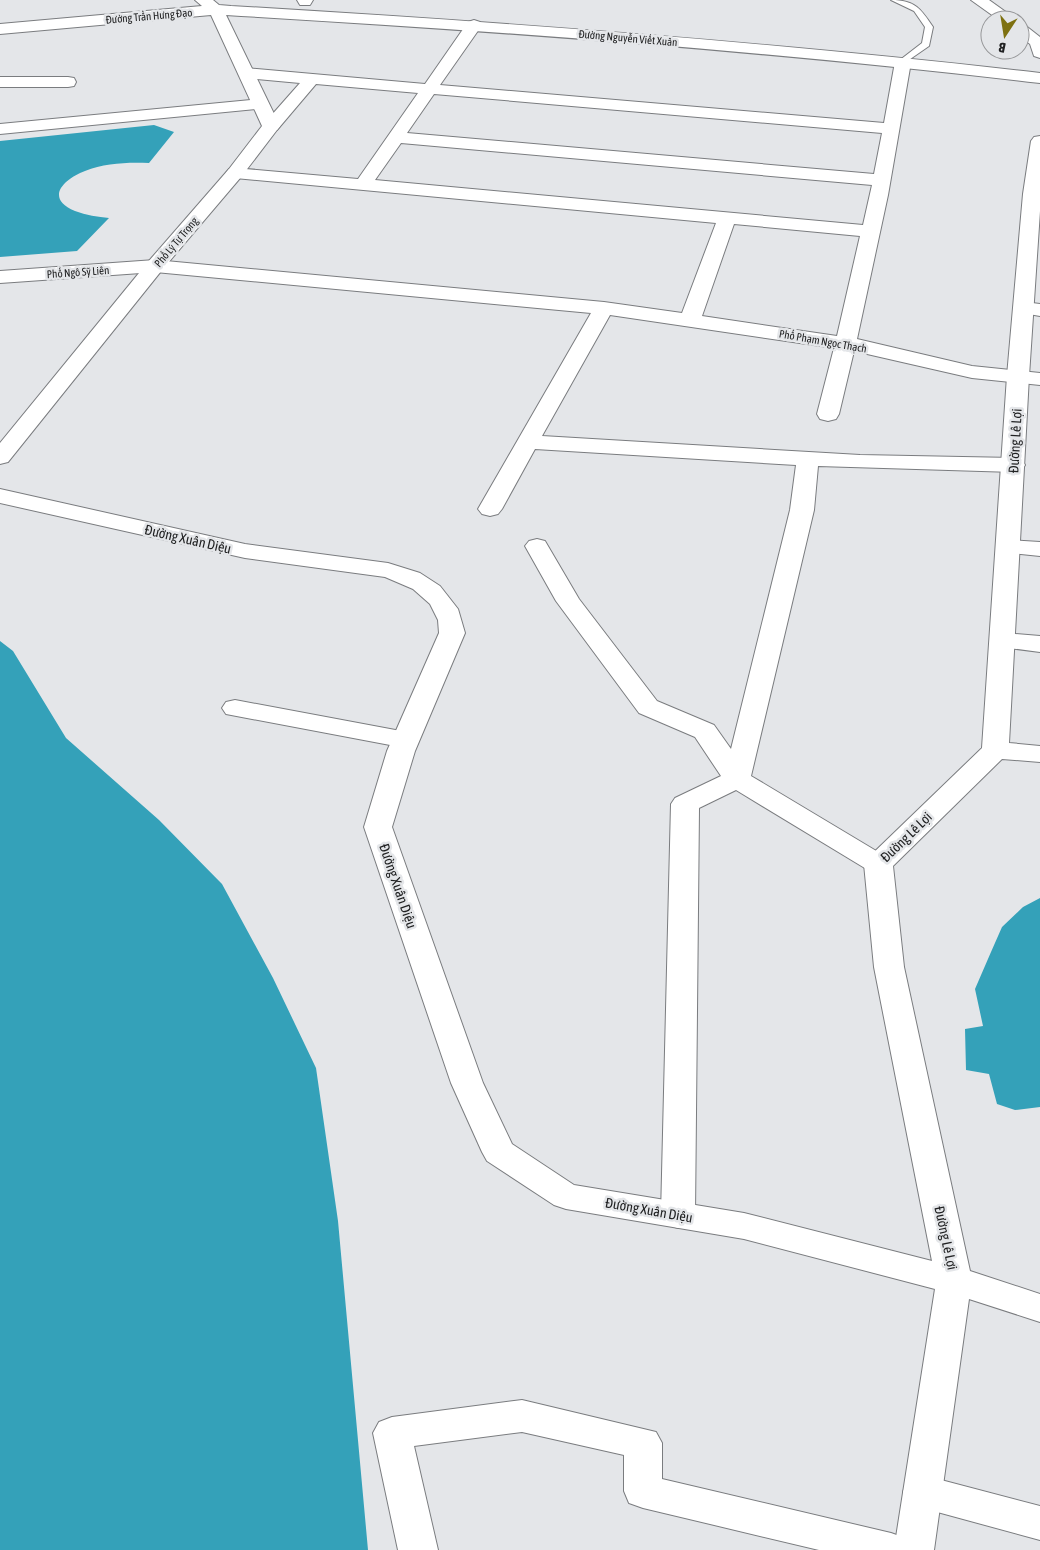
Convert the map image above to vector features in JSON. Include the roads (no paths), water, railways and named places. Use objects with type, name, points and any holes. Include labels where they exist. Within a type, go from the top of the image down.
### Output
[{"type":"street","points":[[979,0],[994,10]]},
{"type":"street","name":"Đường Trần Hưng Đạo","points":[[0,30],[215,3],[310,1]]},
{"type":"street","name":"Đường Nguyễn Viết Xuân","points":[[215,3],[903,62],[1040,78]]},
{"type":"street","points":[[215,3],[271,126]]},
{"type":"street","points":[[364,184],[474,25]]},
{"type":"street","points":[[1030,37],[1036,42],[1040,53]]},
{"type":"street","points":[[828,414],[881,180],[903,62]]},
{"type":"street","points":[[246,73],[892,128]]},
{"type":"street","name":"Phố Lý Tự Trọng","points":[[0,457],[156,266],[235,173],[271,126],[312,79]]},
{"type":"street","points":[[0,82],[68,82]]},
{"type":"street","points":[[40,82],[55,123]]},
{"type":"street","points":[[0,128],[260,104]]},
{"type":"street","points":[[396,137],[881,180]]},
{"type":"street","name":"Đường Lê Lợi","points":[[914,1550],[954,1280],[889,967],[878,864],[995,750],[1014,464],[1029,378],[1040,141]]},
{"type":"street","points":[[235,173],[870,231]]},
{"type":"street","points":[[690,320],[727,218]]},
{"type":"street","name":"Phố Ngô Sỹ Liên","points":[[0,277],[156,266],[604,308]]},
{"type":"street","points":[[490,509],[604,308]]},
{"type":"street","name":"Phố Phạm Ngọc Thạch","points":[[604,308],[845,343],[972,372],[1029,378]]},
{"type":"street","points":[[529,442],[860,462],[1014,464]]},
{"type":"street","points":[[737,779],[802,510],[808,459]]},
{"type":"street","name":"Đường Xuân Diệu","points":[[0,496],[245,551],[388,570],[405,574],[433,592],[446,606],[452,621],[452,633],[401,752],[378,828],[467,1083],[498,1152],[566,1196],[744,1226],[954,1280],[1040,1308]]},
{"type":"street","points":[[537,546],[568,601],[648,707],[706,731],[737,779],[878,864]]},
{"type":"street","points":[[1008,547],[1040,549]]},
{"type":"street","points":[[1002,641],[1040,644]]},
{"type":"street","points":[[235,708],[406,740]]},
{"type":"street","points":[[995,750],[1040,754]]},
{"type":"street","points":[[678,1215],[685,804],[737,779]]},
{"type":"street","points":[[418,1550],[392,1433],[522,1416],[643,1443],[643,1491],[891,1550]]},
{"type":"street","points":[[922,1492],[1040,1523]]},
{"type":"lane","points":[[895,0],[917,9],[929,27],[926,44],[903,62]]},
{"type":"water","points":[[154,125],[174,132],[149,163],[100,166],[77,174],[64,184],[59,195],[66,206],[83,214],[109,218],[77,251],[0,257],[0,141]]},
{"type":"water","points":[[0,641],[13,651],[66,738],[159,820],[222,884],[273,978],[316,1068],[338,1221],[368,1550],[0,1550]]},
{"type":"water","points":[[1040,898],[1040,1107],[1015,1110],[997,1104],[989,1074],[966,1070],[965,1029],[983,1026],[975,989],[1002,927],[1023,907]]}]
